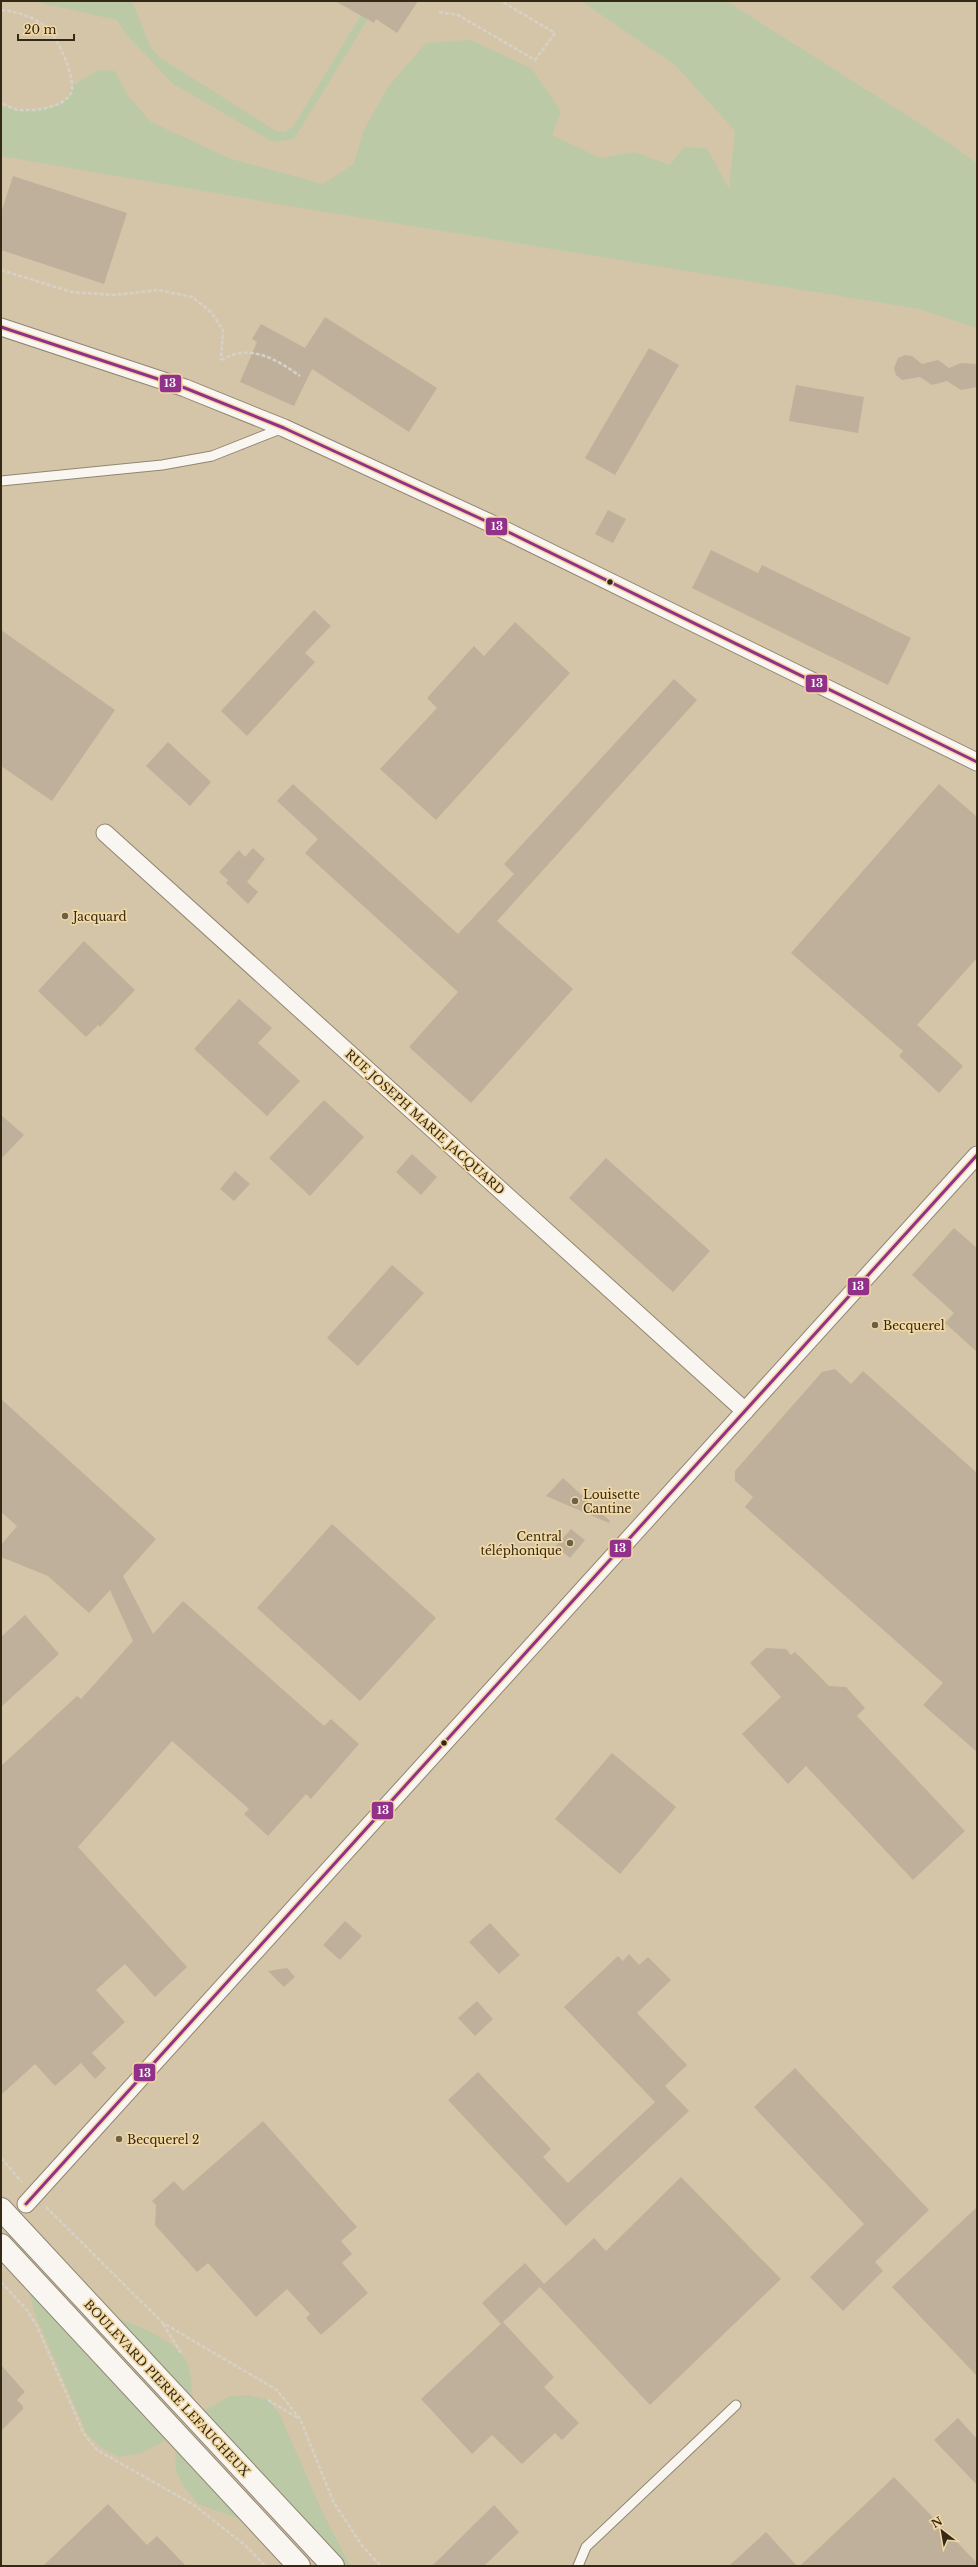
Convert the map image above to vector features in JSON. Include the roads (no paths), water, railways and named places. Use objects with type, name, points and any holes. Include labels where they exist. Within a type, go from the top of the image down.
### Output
[{"type":"main road","name":"BOULEVARD PIERRE LEFAUCHEUX","points":[[1,2209],[333,2566]]},
{"type":"main road","name":"BOULEVARD PIERRE LEFAUCHEUX","points":[[1,2245],[299,2566]]},
{"type":"main road","points":[[175,2434],[193,2417]]},
{"type":"street","points":[[1,327],[185,388],[284,428],[485,520],[977,762]]},
{"type":"street","name":"RUE JOSEPH MARIE JACQUARD","points":[[105,833],[745,1411]]},
{"type":"street","points":[[30,2200],[977,1155]]},
{"type":"lane","points":[[1,481],[162,465],[212,456],[284,428]]},
{"type":"lane","points":[[578,2566],[586,2547],[736,2405]]},
{"type":"place","name":"Jacquard","points":[[65,916]]},
{"type":"place","name":"Becquerel","points":[[875,1325]]},
{"type":"place","name":"Louisette Cantine","points":[[575,1501]]},
{"type":"place","name":"Central téléphonique","points":[[570,1543]]},
{"type":"place","name":"Becquerel 2","points":[[119,2139]]}]
